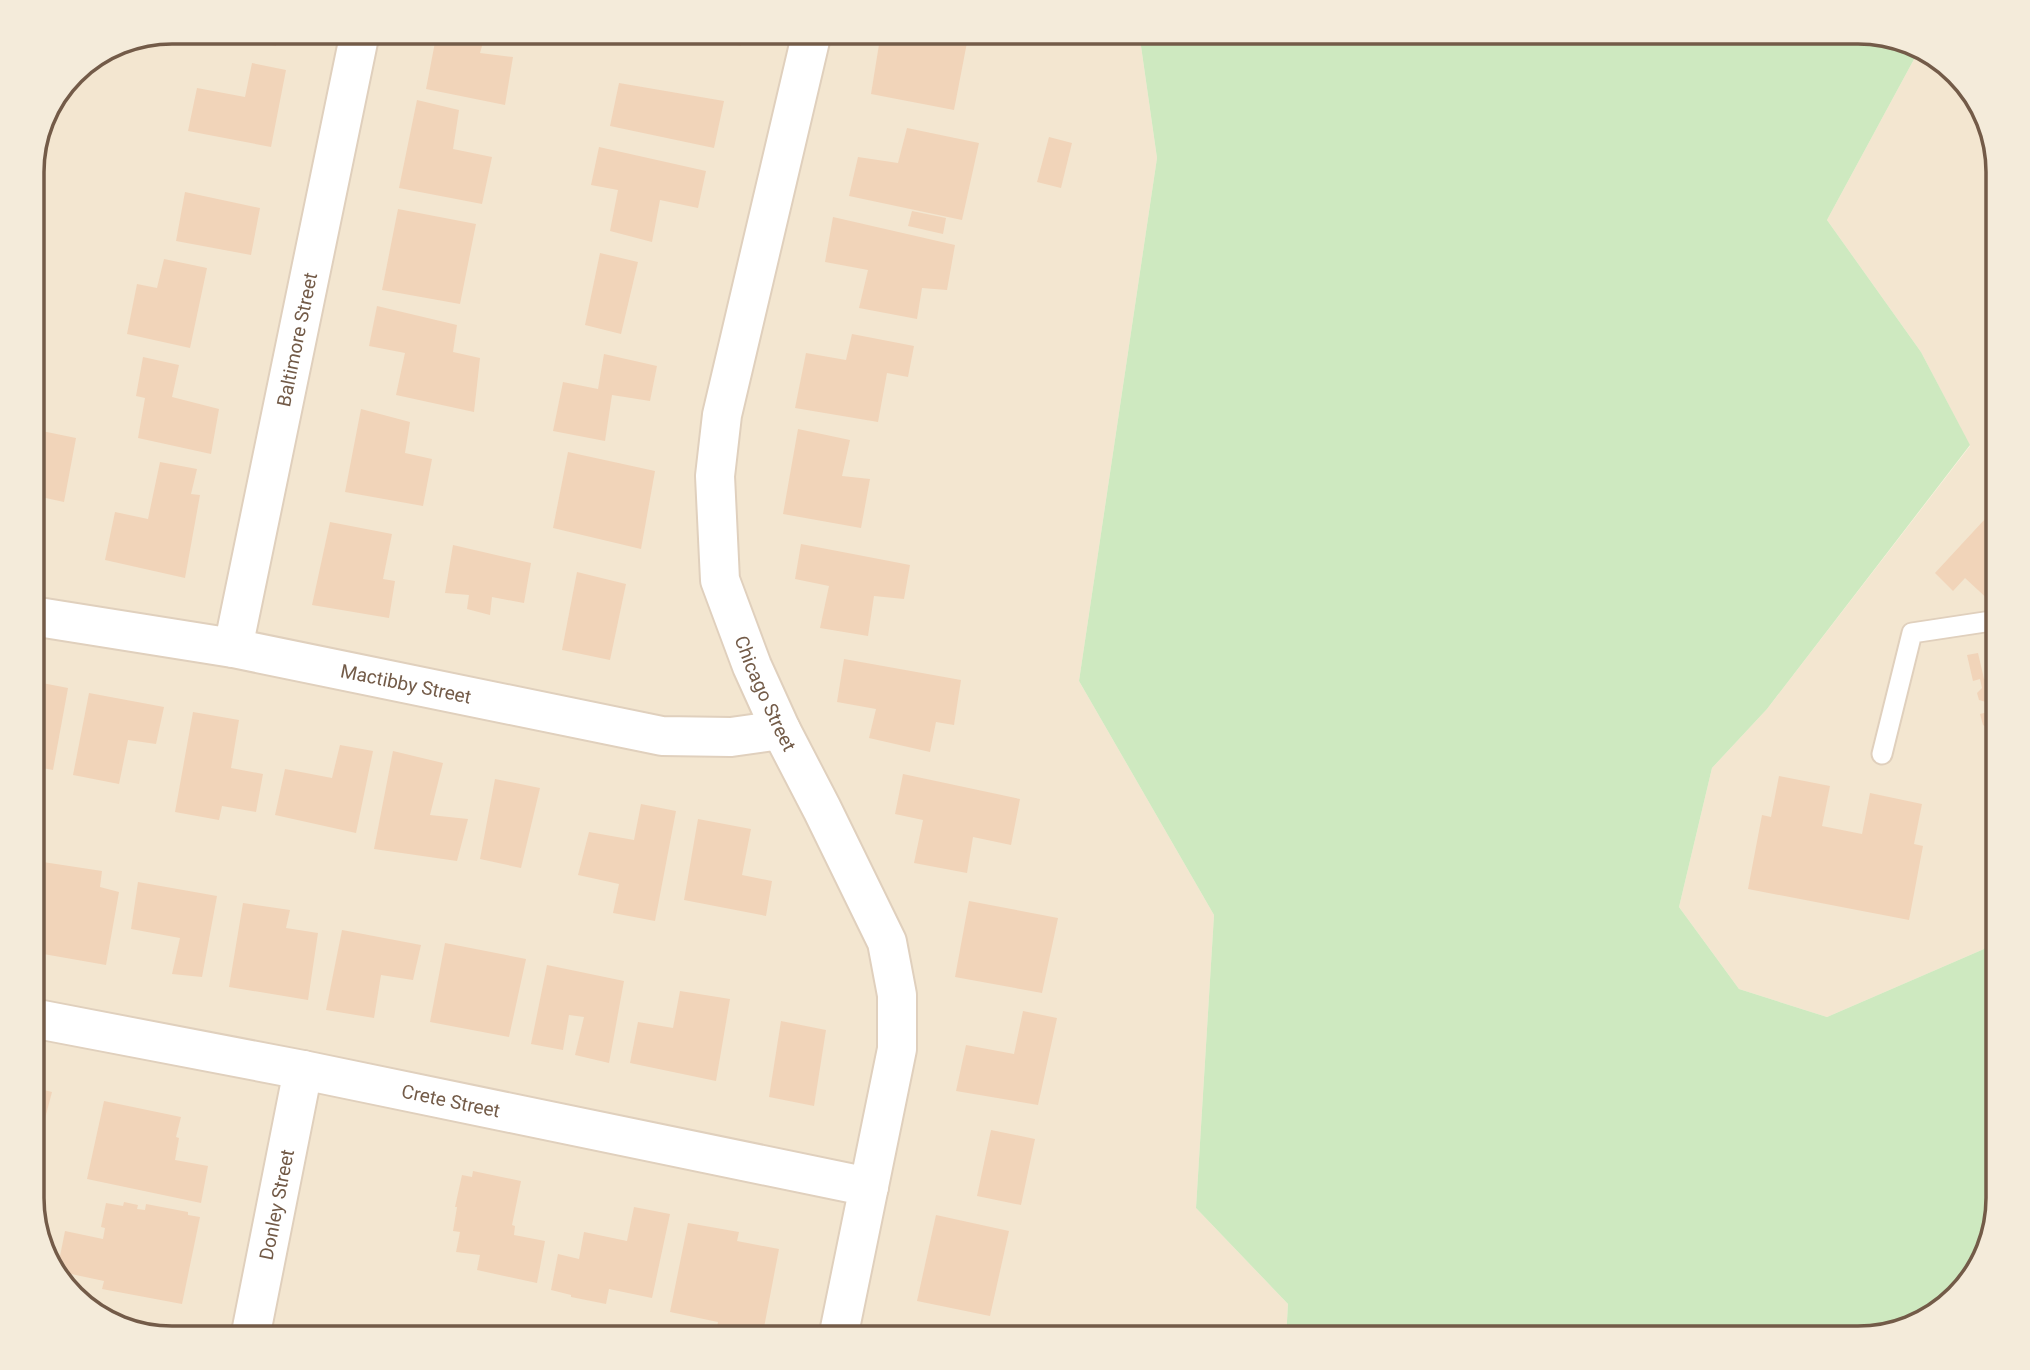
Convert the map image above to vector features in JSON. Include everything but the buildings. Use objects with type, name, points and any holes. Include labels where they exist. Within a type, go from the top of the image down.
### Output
[{"type":"street","name":"Baltimore Street","points":[[233,648],[358,44]]},
{"type":"street","name":"Chicago Street","points":[[809,44],[722,415],[715,476],[720,580],[752,666],[780,730],[887,942],[897,995],[897,1049],[841,1326]]},
{"type":"street","name":"Mactibby Street","points":[[44,618],[233,648],[662,736],[731,737],[780,730]]},
{"type":"street","name":"Crete Street","points":[[44,1020],[303,1070],[869,1187]]},
{"type":"street","name":"Donley Street","points":[[253,1326],[303,1070]]},
{"type":"lane","points":[[1882,754],[1912,633],[1986,622]]},
{"type":"shaded area","points":[[172,44],[1141,44],[1157,158],[1079,681],[1214,915],[1196,1208],[1288,1304],[1287,1326],[172,1326],[147,1324],[115,1313],[81,1289],[61,1262],[54,1247],[44,1206],[44,164],[48,139],[57,115],[81,81],[115,57],[139,48]]},
{"type":"shaded area","points":[[1915,57],[1929,65],[1954,87],[1965,101],[1979,131],[1986,164],[1986,945],[1984,949],[1827,1017],[1739,989],[1679,907],[1712,768],[1767,709],[1970,446],[1921,352],[1827,220]]},
{"type":"green space","points":[[1141,44],[1858,44],[1891,48],[1915,57],[1827,220],[1921,352],[1970,445],[1767,709],[1712,768],[1679,907],[1739,989],[1827,1017],[1984,949],[1986,945],[1984,1223],[1965,1269],[1936,1300],[1891,1322],[1858,1326],[1287,1326],[1288,1304],[1196,1208],[1214,915],[1079,681],[1157,158]]}]
